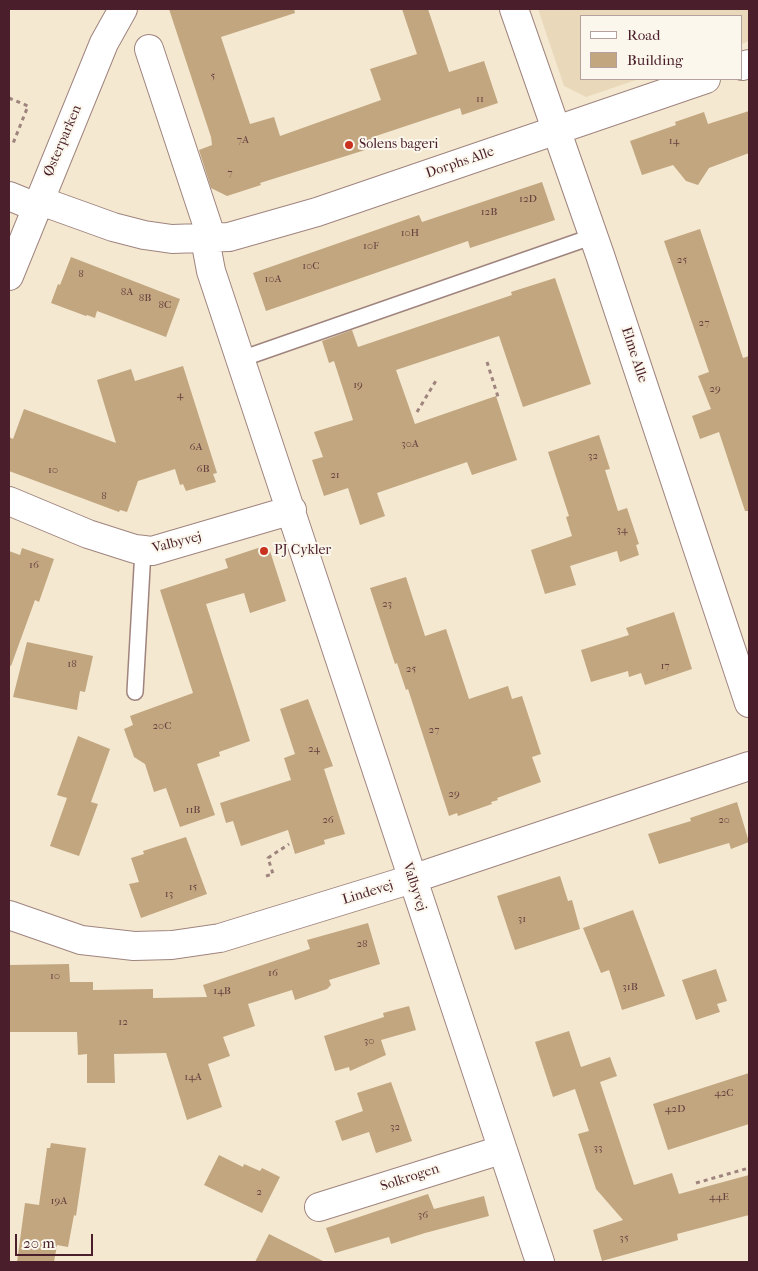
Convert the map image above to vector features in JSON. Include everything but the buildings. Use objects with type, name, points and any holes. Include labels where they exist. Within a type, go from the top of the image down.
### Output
[{"type":"street","name":"Østerparken","points":[[9,276],[104,43],[123,9]]},
{"type":"street","name":"Elme Alle","points":[[514,9],[594,236],[749,703]]},
{"type":"street","points":[[149,49],[208,239]]},
{"type":"street","name":"Dorphs Alle","points":[[9,196],[131,232],[172,239],[229,237],[317,212],[703,80]]},
{"type":"street","name":"Valbyvej","points":[[208,239],[211,271],[292,510],[501,1150],[540,1262]]},
{"type":"street","name":"Valbyvej","points":[[9,501],[88,534],[143,550],[160,550],[292,510]]},
{"type":"street","name":"Lindevej","points":[[9,915],[81,940],[134,946],[172,945],[220,938],[412,880],[749,766]]},
{"type":"street","name":"Solkrogen","points":[[319,1207],[501,1150]]},
{"type":"lane","points":[[241,359],[594,236]]},
{"type":"lane","points":[[135,692],[143,550]]},
{"type":"path","points":[[9,98],[28,106],[12,146]]},
{"type":"path","points":[[487,362],[499,400]]},
{"type":"path","points":[[417,412],[437,379]]},
{"type":"path","points":[[266,876],[273,874],[268,858],[289,844]]},
{"type":"path","points":[[696,1183],[749,1168]]},
{"type":"shaded area","points":[[538,9],[749,9],[749,41],[743,44],[743,15],[580,15],[580,80],[636,80],[586,97],[564,86]]},
{"type":"place","name":"Solens bageri","points":[[349,145]]},
{"type":"place","name":"PJ Cykler","points":[[264,551]]}]
